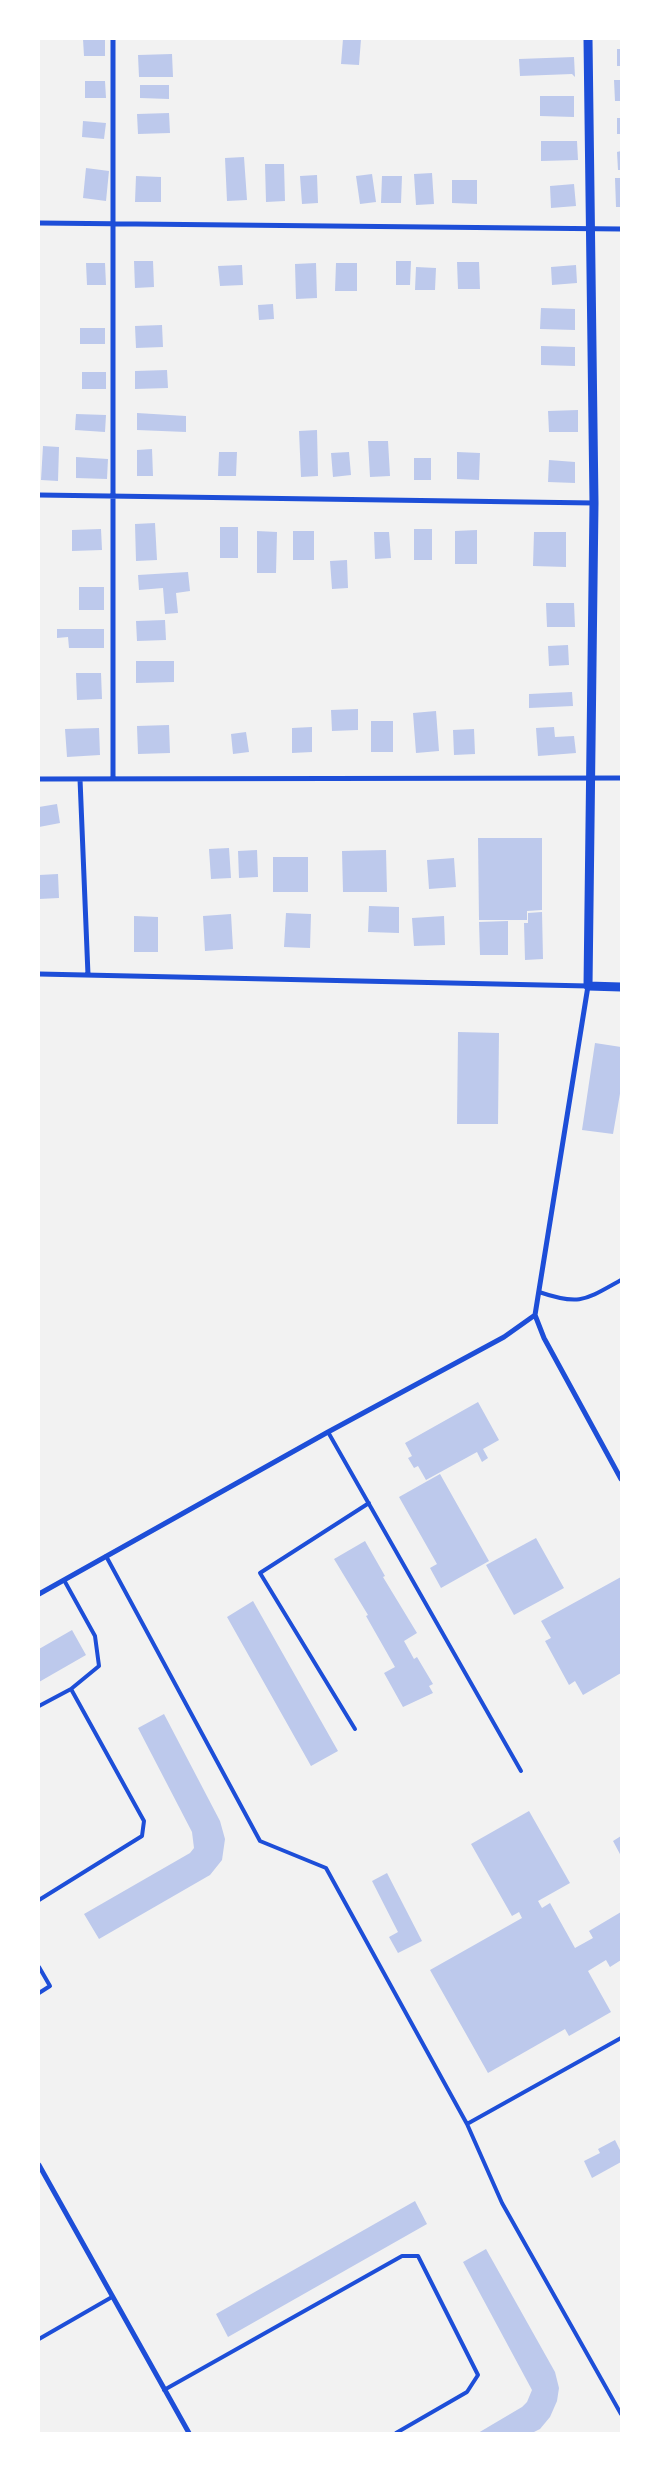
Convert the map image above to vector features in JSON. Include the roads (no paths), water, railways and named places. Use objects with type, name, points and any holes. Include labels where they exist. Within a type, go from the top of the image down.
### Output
[{"type":"street","points":[[113,39],[113,779]]},
{"type":"street","points":[[588,39],[594,503],[588,986],[535,1315],[544,1338],[621,1479]]},
{"type":"street","points":[[39,223],[621,228]]},
{"type":"street","points":[[39,495],[594,503]]},
{"type":"street","points":[[39,779],[621,778]]},
{"type":"street","points":[[80,779],[88,975]]},
{"type":"street","points":[[39,974],[621,987]]},
{"type":"street","points":[[39,1594],[328,1432],[504,1337],[535,1315]]},
{"type":"street","points":[[39,2165],[188,2433]]},
{"type":"lane","points":[[538,1292],[574,1301],[587,1299],[621,1280]]},
{"type":"lane","points":[[328,1432],[521,1771]]},
{"type":"lane","points":[[355,1729],[260,1573],[369,1503]]},
{"type":"lane","points":[[106,1556],[260,1841],[326,1868],[467,2124],[502,2203],[621,2414]]},
{"type":"lane","points":[[39,1706],[71,1689],[99,1666],[95,1636],[64,1580]]},
{"type":"lane","points":[[39,1900],[142,1836],[144,1821],[71,1689]]},
{"type":"lane","points":[[39,1967],[50,1986],[39,1994]]},
{"type":"lane","points":[[467,2124],[621,2038]]},
{"type":"lane","points":[[164,2390],[402,2256],[418,2256],[478,2375],[466,2392],[396,2433]]},
{"type":"lane","points":[[39,2339],[112,2297]]}]
